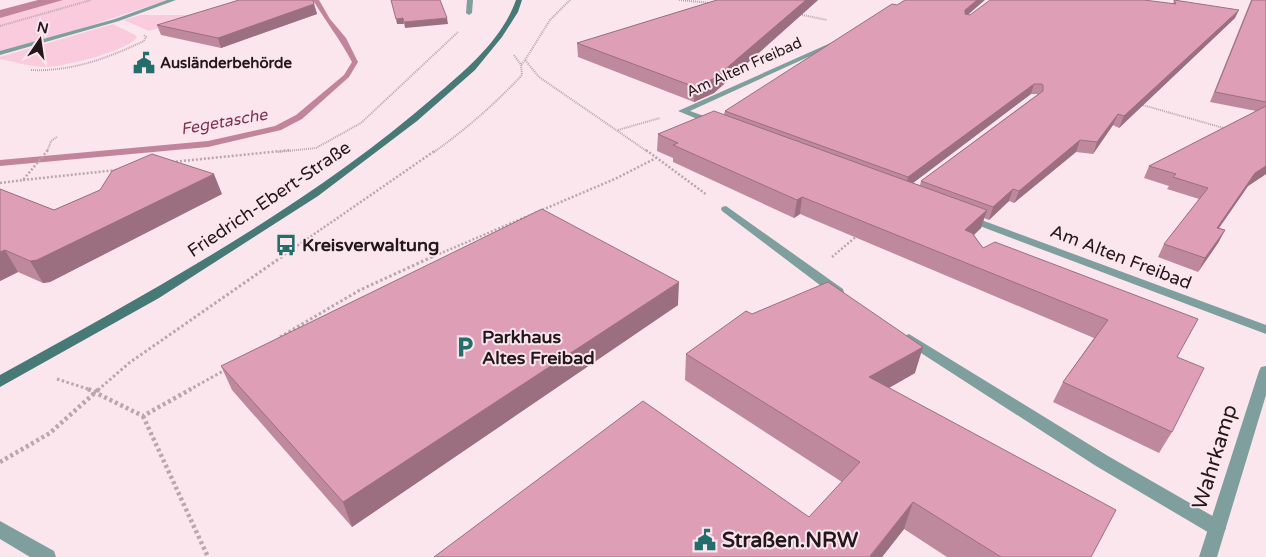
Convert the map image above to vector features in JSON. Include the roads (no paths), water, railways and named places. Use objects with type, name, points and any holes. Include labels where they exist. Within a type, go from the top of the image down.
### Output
[{"type":"street","points":[[0,53],[127,17],[173,0]]},
{"type":"street","points":[[469,13],[470,0]]},
{"type":"street","name":"Friedrich-Ebert-Straße","points":[[0,382],[154,295],[314,194],[414,119],[472,68],[499,37],[515,12],[519,0]]},
{"type":"street","name":"Am Alten Freibad","points":[[727,128],[682,111],[846,38]]},
{"type":"street","points":[[726,209],[812,274],[854,302]]},
{"type":"street","name":"Am Alten Freibad","points":[[953,212],[1266,330]]},
{"type":"street","points":[[894,329],[1102,461],[1217,528]]},
{"type":"street","name":"Wahrkamp","points":[[1208,557],[1266,371]]},
{"type":"street","points":[[0,529],[47,557]]},
{"type":"waterway","name":"Fegetasche","points":[[0,163],[208,144],[278,128],[299,117],[347,76],[355,62],[343,38],[328,20],[316,0]]},
{"type":"place","name":"Ausländerbehörde","points":[[144,63]]},
{"type":"place","name":"Kreisverwaltung","points":[[286,245]]},
{"type":"place","name":"Parkhaus Altes Freibad","points":[[465,347]]},
{"type":"place","name":"Straßen.NRW","points":[[705,540]]}]
